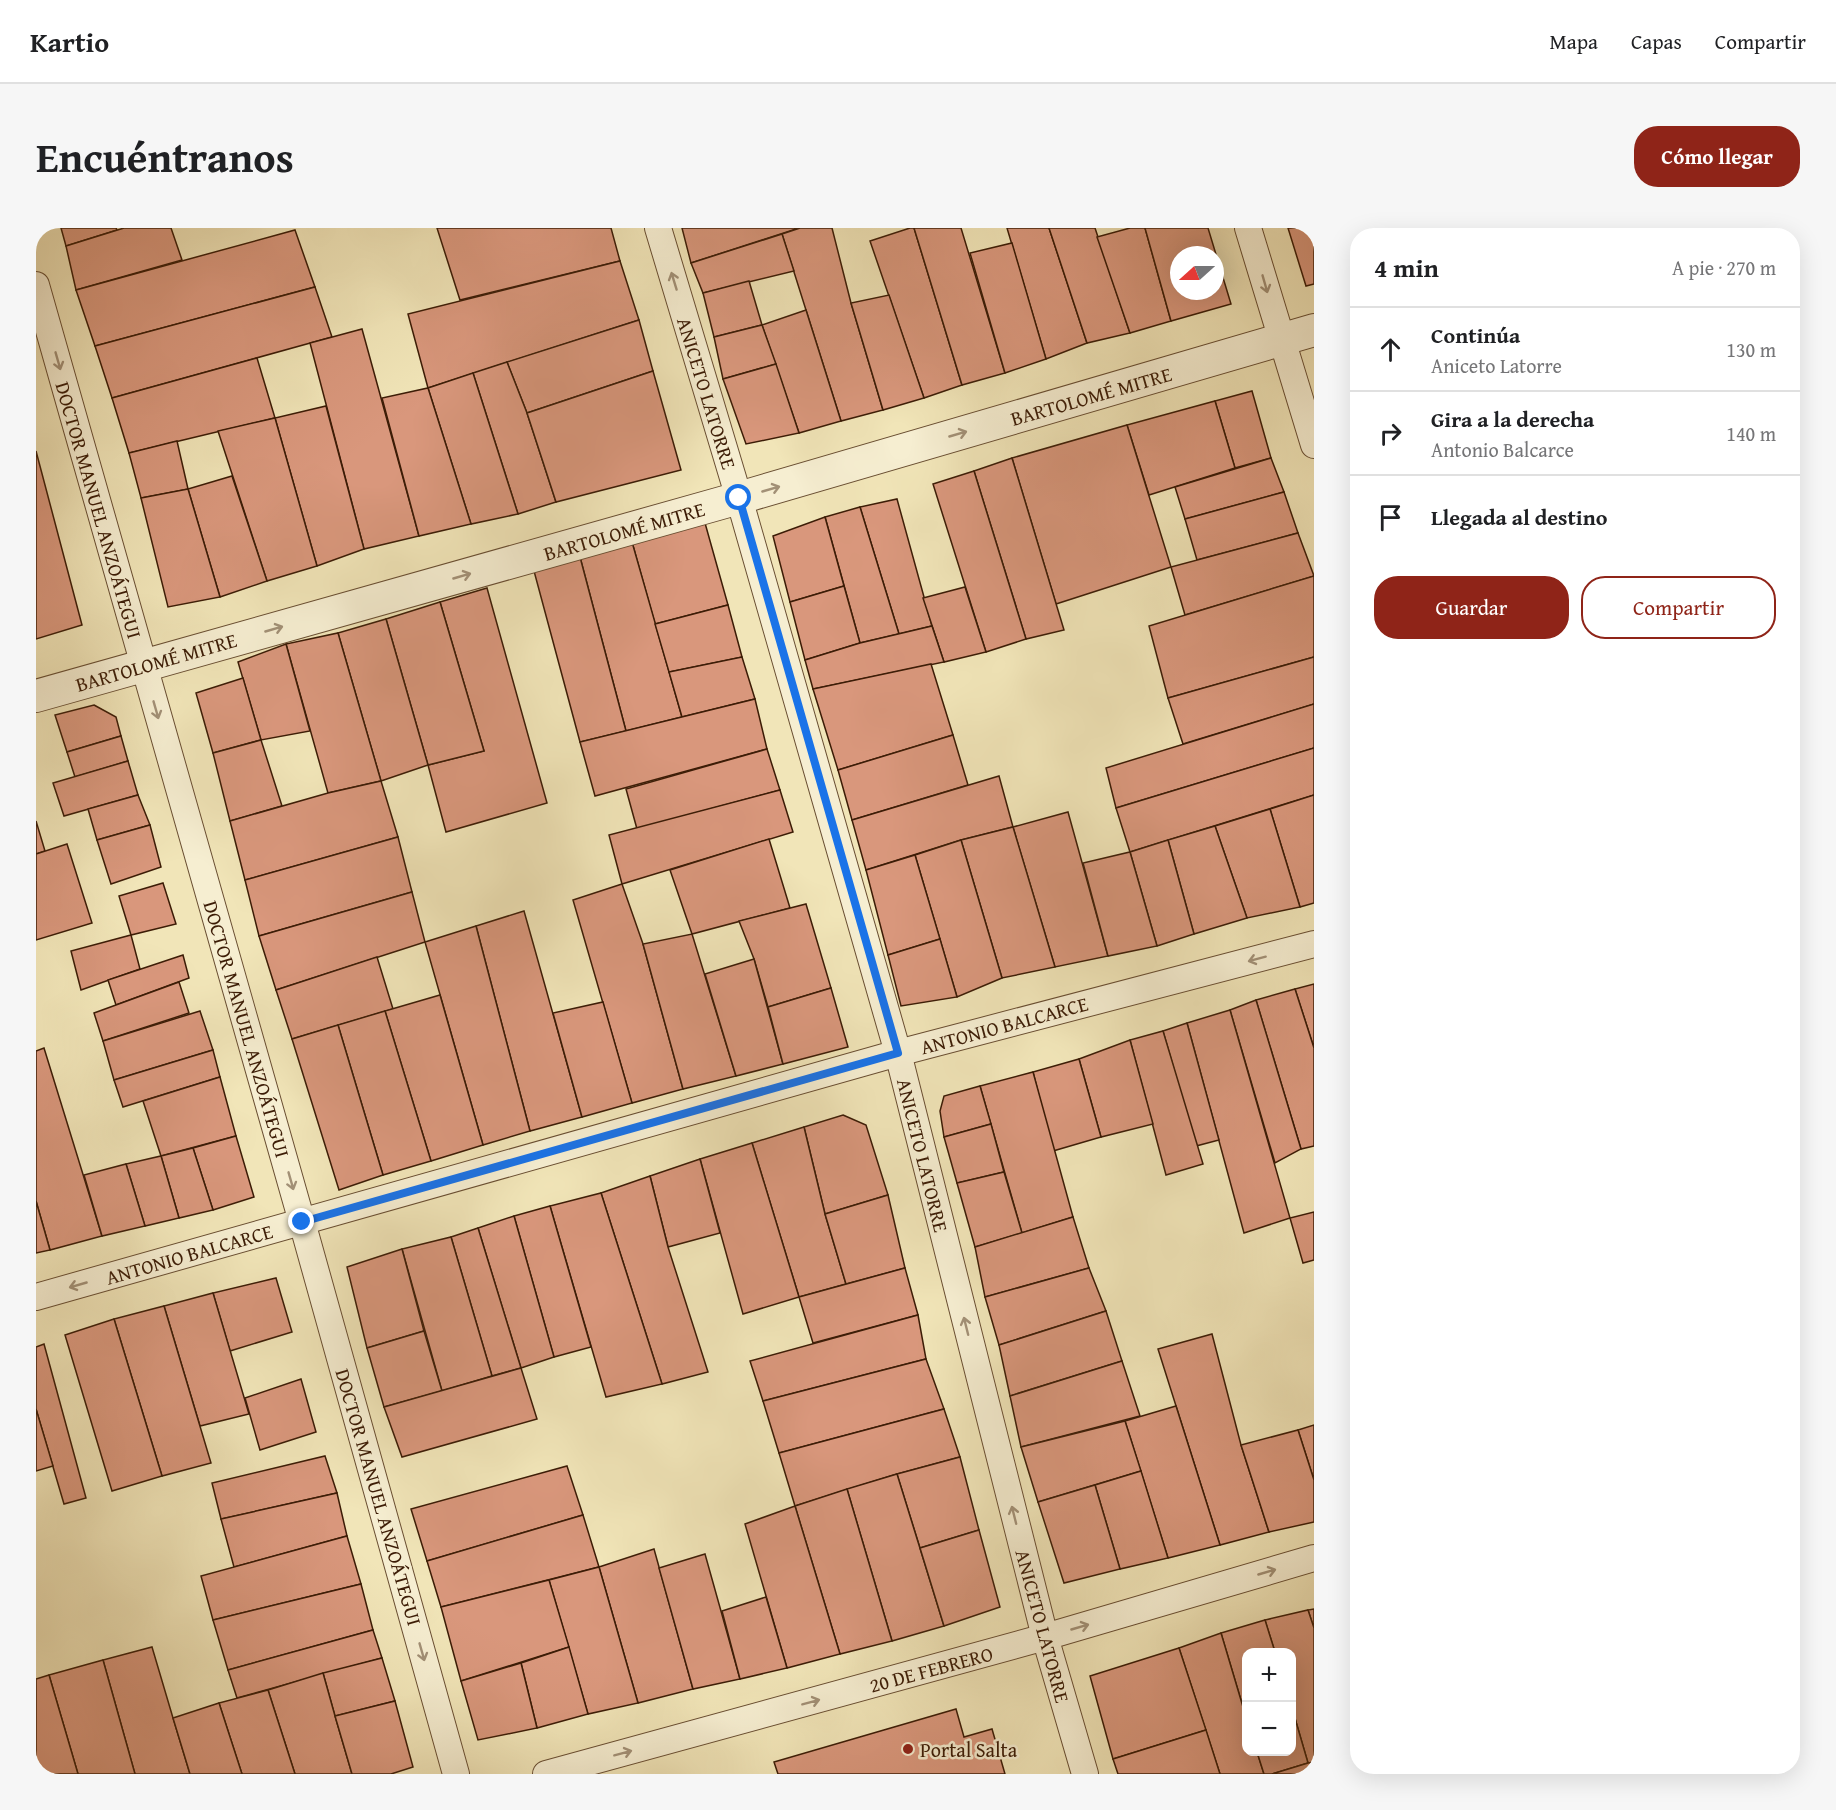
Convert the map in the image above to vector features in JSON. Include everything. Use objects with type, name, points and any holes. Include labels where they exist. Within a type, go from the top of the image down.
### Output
[{"type":"street","name":"ANICETO LATORRE","points":[[658,228],[739,498],[898,1053],[1045,1637],[1085,1774]]},
{"type":"street","points":[[1248,228],[1314,445]]},
{"type":"street","name":"DOCTOR MANUEL ANZOÁTEGUI","points":[[36,285],[456,1774]]},
{"type":"street","name":"BARTOLOMÉ MITRE","points":[[36,696],[739,498],[1314,330]]},
{"type":"street","name":"ANTONIO BALCARCE","points":[[36,1297],[898,1053],[1314,944]]},
{"type":"street","name":"20 DE FEBRERO","points":[[546,1774],[1045,1637],[1314,1558]]},
{"type":"building","points":[[61,228],[116,228],[117,230],[66,246]]},
{"type":"building","points":[[124,228],[171,228],[182,260],[76,290],[66,246]]},
{"type":"building","points":[[437,228],[611,228],[620,261],[460,300]]},
{"type":"building","points":[[682,228],[799,228],[691,263]]},
{"type":"building","points":[[800,228],[832,228],[851,303],[883,410],[841,421],[782,234]]},
{"type":"building","points":[[914,228],[962,385],[924,398],[870,241]]},
{"type":"building","points":[[914,228],[961,228],[1005,373],[962,385]]},
{"type":"building","points":[[1007,228],[1049,228],[1087,343],[1046,359]]},
{"type":"building","points":[[1049,228],[1095,228],[1130,333],[1087,343]]},
{"type":"building","points":[[1130,228],[1145,228],[1171,321],[1130,333],[1097,237]]},
{"type":"building","points":[[1145,228],[1208,228],[1213,246],[1170,246],[1170,300],[1224,300],[1224,281],[1231,304],[1171,321]]},
{"type":"building","points":[[1288,228],[1314,228],[1314,284],[1306,286]]},
{"type":"building","points":[[295,230],[315,287],[95,346],[76,290]]},
{"type":"building","points":[[782,234],[794,271],[703,293],[691,263]]},
{"type":"building","points":[[1012,243],[1046,359],[1005,373],[970,253]]},
{"type":"building","points":[[620,261],[639,320],[428,388],[408,314]]},
{"type":"building","points":[[749,281],[762,325],[714,337],[703,293]]},
{"type":"building","points":[[315,287],[332,337],[112,398],[95,346]]},
{"type":"building","points":[[889,295],[924,398],[883,410],[851,303]]},
{"type":"building","points":[[806,310],[841,421],[799,433],[762,325]]},
{"type":"building","points":[[639,320],[653,371],[527,413],[507,362]]},
{"type":"building","points":[[762,325],[776,364],[723,379],[714,337]]},
{"type":"building","points":[[362,329],[419,536],[364,549],[310,343]]},
{"type":"building","points":[[257,358],[275,418],[129,453],[112,398]]},
{"type":"building","points":[[507,362],[527,413],[556,502],[518,514],[473,373]]},
{"type":"building","points":[[776,364],[799,433],[746,444],[723,379]]},
{"type":"building","points":[[653,371],[681,470],[556,502],[527,413]]},
{"type":"building","points":[[473,373],[518,514],[471,524],[428,388]]},
{"type":"building","points":[[428,388],[471,524],[419,536],[382,398]]},
{"type":"building","points":[[1252,391],[1271,458],[1235,468],[1215,401]]},
{"type":"building","points":[[1215,401],[1235,468],[1149,495],[1127,425]]},
{"type":"building","points":[[326,406],[364,549],[317,566],[275,418]]},
{"type":"building","points":[[275,418],[317,566],[267,581],[218,431]]},
{"type":"building","points":[[1127,425],[1171,567],[1056,604],[1012,458]]},
{"type":"building","points":[[177,441],[188,489],[141,498],[129,453]]},
{"type":"building","points":[[36,451],[82,625],[36,639]]},
{"type":"building","points":[[1012,458],[1064,630],[1026,639],[974,471]]},
{"type":"building","points":[[1271,458],[1284,492],[1185,519],[1175,487]]},
{"type":"building","points":[[974,471],[1026,639],[986,652],[933,484]]},
{"type":"building","points":[[232,476],[267,581],[220,597],[188,489]]},
{"type":"building","points":[[188,489],[220,597],[168,607],[141,498]]},
{"type":"building","points":[[1284,492],[1298,533],[1197,560],[1185,519]]},
{"type":"building","points":[[897,499],[932,626],[899,634],[860,507]]},
{"type":"building","points":[[860,507],[899,634],[860,643],[825,517]]},
{"type":"building","points":[[825,517],[844,586],[790,602],[773,536]]},
{"type":"building","points":[[705,523],[728,605],[655,624],[632,542]]},
{"type":"building","points":[[1298,533],[1314,576],[1185,615],[1171,567]]},
{"type":"building","points":[[632,542],[682,717],[626,731],[580,557]]},
{"type":"building","points":[[580,557],[626,731],[580,742],[534,571]]},
{"type":"building","points":[[1314,576],[1314,657],[1168,698],[1149,626]]},
{"type":"building","points":[[844,586],[860,643],[805,660],[790,602]]},
{"type":"building","points":[[965,587],[986,652],[944,662],[923,598]]},
{"type":"building","points":[[487,588],[547,803],[446,832],[428,765],[484,751],[440,602]]},
{"type":"building","points":[[440,602],[484,751],[428,765],[386,619]]},
{"type":"building","points":[[728,605],[742,657],[669,672],[655,624]]},
{"type":"building","points":[[386,619],[428,765],[381,781],[338,633]]},
{"type":"building","points":[[932,626],[944,662],[813,689],[805,660],[860,643]]},
{"type":"building","points":[[338,633],[381,781],[328,793],[286,644]]},
{"type":"building","points":[[286,644],[310,731],[261,740],[238,662]]},
{"type":"building","points":[[742,657],[755,699],[682,717],[669,672]]},
{"type":"building","points":[[1314,657],[1314,704],[1183,744],[1168,698]]},
{"type":"building","points":[[931,664],[953,735],[838,770],[813,689]]},
{"type":"building","points":[[243,678],[261,740],[213,753],[196,693]]},
{"type":"building","points":[[755,699],[767,749],[595,796],[580,742]]},
{"type":"building","points":[[1314,704],[1314,748],[1116,808],[1106,768]]},
{"type":"building","points":[[94,705],[116,717],[121,736],[67,752],[55,715]]},
{"type":"building","points":[[953,735],[968,785],[852,820],[838,770]]},
{"type":"building","points":[[121,736],[128,761],[75,777],[67,752]]},
{"type":"building","points":[[261,740],[282,806],[230,821],[213,753]]},
{"type":"building","points":[[1314,748],[1314,795],[1130,852],[1116,808]]},
{"type":"building","points":[[767,749],[780,790],[637,829],[626,789]]},
{"type":"building","points":[[128,761],[138,795],[64,816],[53,783]]},
{"type":"building","points":[[999,776],[1013,827],[961,840],[866,870],[852,820]]},
{"type":"building","points":[[381,781],[398,837],[245,880],[230,821],[328,793]]},
{"type":"building","points":[[780,790],[793,832],[622,884],[609,835]]},
{"type":"building","points":[[138,795],[150,825],[97,840],[88,809]]},
{"type":"building","points":[[1314,795],[1314,903],[1300,907],[1270,809]]},
{"type":"building","points":[[1270,809],[1300,907],[1247,918],[1215,826]]},
{"type":"building","points":[[1068,812],[1108,956],[1055,967],[1013,827]]},
{"type":"building","points":[[36,821],[45,851],[36,854]]},
{"type":"building","points":[[150,825],[161,867],[111,884],[97,840]]},
{"type":"building","points":[[1215,826],[1247,918],[1194,934],[1168,840]]},
{"type":"building","points":[[1013,827],[1055,967],[1002,978],[961,840]]},
{"type":"building","points":[[398,837],[412,892],[259,936],[245,880]]},
{"type":"building","points":[[769,839],[790,908],[692,934],[670,870]]},
{"type":"building","points":[[961,840],[1002,978],[957,997],[915,855]]},
{"type":"building","points":[[1168,840],[1194,934],[1157,946],[1130,852]]},
{"type":"building","points":[[67,844],[92,923],[36,940],[36,854]]},
{"type":"building","points":[[1130,852],[1157,946],[1108,956],[1083,863]]},
{"type":"building","points":[[915,855],[940,939],[888,955],[866,870]]},
{"type":"building","points":[[163,883],[176,924],[131,935],[119,896]]},
{"type":"building","points":[[622,884],[643,944],[683,1089],[632,1103],[573,900]]},
{"type":"building","points":[[412,892],[425,942],[276,990],[259,936]]},
{"type":"building","points":[[806,904],[831,988],[768,1007],[754,959],[739,921]]},
{"type":"building","points":[[524,911],[582,1117],[530,1131],[476,926]]},
{"type":"building","points":[[476,926],[530,1131],[483,1145],[425,942]]},
{"type":"building","points":[[692,934],[736,1076],[683,1089],[643,944]]},
{"type":"building","points":[[131,935],[140,969],[81,990],[71,951]]},
{"type":"building","points":[[940,939],[957,997],[901,1006],[888,955]]},
{"type":"building","points":[[183,955],[189,978],[116,1005],[108,980]]},
{"type":"building","points":[[377,957],[393,1009],[292,1039],[276,990]]},
{"type":"building","points":[[754,959],[783,1064],[736,1076],[705,974]]},
{"type":"building","points":[[179,982],[189,1013],[103,1041],[94,1013]]},
{"type":"building","points":[[1314,984],[1314,1048],[1295,989]]},
{"type":"building","points":[[831,988],[848,1047],[783,1064],[768,1007]]},
{"type":"building","points":[[1295,989],[1314,1048],[1314,1146],[1301,1149],[1256,1000]]},
{"type":"building","points":[[440,995],[483,1145],[431,1161],[385,1011]]},
{"type":"building","points":[[1256,1000],[1301,1149],[1275,1163],[1230,1010]]},
{"type":"building","points":[[603,1002],[632,1103],[582,1117],[553,1013]]},
{"type":"building","points":[[1230,1010],[1290,1218],[1244,1233],[1187,1023]]},
{"type":"building","points":[[200,1011],[213,1050],[114,1080],[103,1041]]},
{"type":"building","points":[[385,1011],[431,1161],[383,1175],[338,1025]]},
{"type":"building","points":[[1187,1023],[1219,1140],[1196,1146],[1163,1031]]},
{"type":"building","points":[[338,1025],[383,1175],[339,1190],[292,1039]]},
{"type":"building","points":[[1163,1031],[1203,1164],[1166,1175],[1130,1040]]},
{"type":"building","points":[[1130,1040],[1153,1124],[1101,1137],[1079,1059]]},
{"type":"building","points":[[44,1048],[102,1236],[50,1250],[36,1201],[36,1051]]},
{"type":"building","points":[[213,1050],[220,1077],[123,1107],[114,1080]]},
{"type":"building","points":[[1079,1059],[1101,1137],[1053,1151],[1033,1072]]},
{"type":"building","points":[[1033,1072],[1073,1217],[1022,1233],[980,1086]]},
{"type":"building","points":[[220,1077],[236,1136],[161,1156],[143,1101]]},
{"type":"building","points":[[980,1086],[991,1124],[944,1137],[940,1111],[944,1096]]},
{"type":"building","points":[[843,1115],[866,1125],[888,1195],[825,1214],[804,1127]]},
{"type":"building","points":[[991,1124],[1004,1172],[957,1183],[944,1137]]},
{"type":"building","points":[[804,1127],[825,1214],[846,1284],[799,1297],[752,1143]]},
{"type":"building","points":[[236,1136],[254,1197],[213,1210],[193,1148]]},
{"type":"building","points":[[752,1143],[799,1297],[743,1314],[700,1159]]},
{"type":"building","points":[[193,1148],[213,1210],[179,1218],[161,1156]]},
{"type":"building","points":[[161,1156],[179,1218],[145,1226],[126,1164]]},
{"type":"building","points":[[700,1159],[720,1233],[668,1247],[650,1176]]},
{"type":"building","points":[[126,1164],[145,1226],[102,1236],[84,1175]]},
{"type":"building","points":[[1004,1172],[1022,1233],[975,1247],[957,1183]]},
{"type":"building","points":[[650,1176],[668,1247],[708,1372],[662,1384],[601,1193]]},
{"type":"building","points":[[601,1193],[662,1384],[606,1397],[550,1206]]},
{"type":"building","points":[[888,1195],[905,1268],[846,1284],[825,1214]]},
{"type":"building","points":[[36,1201],[50,1250],[36,1253]]},
{"type":"building","points":[[550,1206],[591,1347],[554,1357],[514,1216]]},
{"type":"building","points":[[1314,1212],[1314,1260],[1303,1263],[1290,1218]]},
{"type":"building","points":[[514,1216],[554,1357],[521,1368],[478,1228]]},
{"type":"building","points":[[1073,1217],[1089,1268],[985,1297],[975,1247]]},
{"type":"building","points":[[478,1228],[521,1368],[492,1376],[451,1237]]},
{"type":"building","points":[[451,1237],[492,1376],[442,1391],[402,1249]]},
{"type":"building","points":[[402,1249],[424,1331],[367,1348],[347,1267]]},
{"type":"building","points":[[905,1268],[918,1315],[813,1343],[799,1297]]},
{"type":"building","points":[[1089,1268],[1106,1311],[999,1345],[985,1297]]},
{"type":"building","points":[[276,1278],[292,1332],[230,1351],[213,1293]]},
{"type":"building","points":[[213,1293],[249,1414],[200,1426],[164,1306]]},
{"type":"building","points":[[164,1306],[211,1463],[162,1476],[114,1319]]},
{"type":"building","points":[[1106,1311],[1122,1361],[1010,1396],[999,1345]]},
{"type":"building","points":[[918,1315],[926,1359],[763,1401],[750,1361]]},
{"type":"building","points":[[114,1319],[162,1476],[112,1491],[65,1335]]},
{"type":"building","points":[[424,1331],[442,1391],[384,1407],[367,1348]]},
{"type":"building","points":[[1212,1334],[1241,1445],[1269,1532],[1220,1545],[1158,1349]]},
{"type":"building","points":[[44,1344],[86,1498],[64,1504],[36,1409],[36,1347]]},
{"type":"building","points":[[926,1359],[944,1409],[779,1453],[763,1401]]},
{"type":"building","points":[[1122,1361],[1140,1416],[1021,1447],[1010,1396]]},
{"type":"building","points":[[521,1368],[537,1419],[402,1457],[384,1407]]},
{"type":"building","points":[[301,1379],[316,1432],[260,1450],[245,1398]]},
{"type":"building","points":[[1176,1406],[1220,1545],[1168,1558],[1125,1421]]},
{"type":"building","points":[[36,1409],[53,1466],[36,1471]]},
{"type":"building","points":[[944,1409],[960,1457],[795,1506],[779,1453]]},
{"type":"building","points":[[1125,1421],[1141,1471],[1038,1502],[1021,1447]]},
{"type":"building","points":[[1314,1425],[1314,1480],[1298,1430]]},
{"type":"building","points":[[1298,1430],[1314,1480],[1314,1522],[1269,1532],[1241,1445]]},
{"type":"building","points":[[325,1456],[337,1493],[221,1519],[212,1483]]},
{"type":"building","points":[[960,1457],[979,1530],[920,1548],[897,1474]]},
{"type":"building","points":[[567,1466],[583,1515],[427,1561],[411,1509]]},
{"type":"building","points":[[1141,1471],[1168,1558],[1120,1569],[1095,1485]]},
{"type":"building","points":[[897,1474],[944,1626],[892,1641],[847,1489]]},
{"type":"building","points":[[1095,1485],[1120,1569],[1064,1583],[1038,1502]]},
{"type":"building","points":[[847,1489],[892,1641],[840,1654],[795,1506]]},
{"type":"building","points":[[337,1493],[347,1536],[234,1567],[221,1519]]},
{"type":"building","points":[[795,1506],[840,1654],[787,1668],[745,1524]]},
{"type":"building","points":[[583,1515],[599,1567],[441,1607],[427,1561]]},
{"type":"building","points":[[979,1530],[1000,1607],[944,1626],[920,1548]]},
{"type":"building","points":[[347,1536],[361,1584],[213,1620],[201,1576]]},
{"type":"building","points":[[654,1549],[693,1689],[638,1703],[599,1567]]},
{"type":"building","points":[[705,1554],[740,1679],[693,1689],[659,1568]]},
{"type":"building","points":[[599,1567],[638,1703],[588,1714],[549,1580]]},
{"type":"building","points":[[549,1580],[569,1647],[461,1681],[441,1607]]},
{"type":"building","points":[[361,1584],[373,1630],[228,1670],[213,1620]]},
{"type":"building","points":[[766,1597],[787,1668],[740,1679],[722,1611]]},
{"type":"building","points":[[1314,1609],[1314,1628],[1308,1610]]},
{"type":"building","points":[[1308,1610],[1314,1628],[1314,1762],[1308,1763],[1296,1722],[1296,1648],[1274,1648],[1265,1620]]},
{"type":"building","points":[[1265,1620],[1274,1648],[1242,1648],[1242,1704],[1221,1633]]},
{"type":"building","points":[[373,1630],[382,1658],[237,1698],[228,1670]]},
{"type":"building","points":[[1221,1633],[1242,1704],[1242,1756],[1258,1756],[1264,1774],[1220,1774],[1179,1648]]},
{"type":"building","points":[[152,1647],[190,1774],[135,1774],[103,1660]]},
{"type":"building","points":[[569,1647],[588,1714],[537,1728],[521,1663]]},
{"type":"building","points":[[1179,1648],[1206,1730],[1113,1759],[1090,1676]]},
{"type":"building","points":[[382,1658],[395,1701],[335,1716],[323,1673]]},
{"type":"building","points":[[103,1660],[135,1774],[78,1774],[49,1675]]},
{"type":"building","points":[[521,1663],[537,1728],[478,1740],[461,1681]]},
{"type":"building","points":[[323,1673],[352,1774],[295,1774],[268,1690]]},
{"type":"building","points":[[49,1675],[78,1774],[36,1774],[36,1679]]},
{"type":"building","points":[[268,1690],[295,1774],[242,1774],[219,1703]]},
{"type":"building","points":[[395,1701],[413,1767],[391,1774],[352,1774],[335,1716]]},
{"type":"building","points":[[219,1703],[242,1774],[190,1774],[173,1718]]},
{"type":"building","name":"Portal Salta","points":[[956,1709],[964,1737],[992,1729],[1005,1774],[778,1774],[774,1762]]},
{"type":"building","points":[[1296,1722],[1308,1763],[1272,1774],[1264,1774],[1258,1756],[1296,1756]]},
{"type":"building","points":[[1206,1730],[1220,1774],[1118,1774],[1113,1759]]},
{"type":"building","points":[[1314,1762],[1314,1774],[1272,1774],[1308,1763]]},
{"type":"place","name":"Portal Salta","points":[[908,1749]]},
{"type":"route","points":[[302,1222],[898,1053],[739,498]]}]
